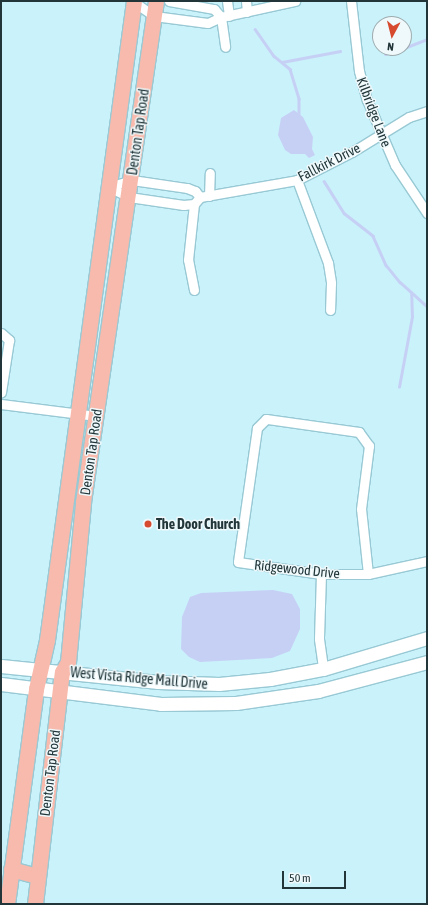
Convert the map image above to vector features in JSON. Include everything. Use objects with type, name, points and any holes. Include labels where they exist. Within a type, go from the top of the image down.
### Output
[{"type":"main road","name":"Denton Tap Road","points":[[7,904],[36,689],[47,640],[63,507],[79,413],[134,1]]},
{"type":"main road","name":"Denton Tap Road","points":[[35,904],[62,672],[68,662],[83,502],[132,180],[156,1]]},
{"type":"main road","name":"West Vista Ridge Mall Drive","points":[[1,666],[158,682],[219,684],[270,679],[323,669],[427,638]]},
{"type":"main road","name":"West Vista Ridge Mall Drive","points":[[1,684],[161,704],[236,703],[318,691],[427,662]]},
{"type":"main road","points":[[318,691],[323,669]]},
{"type":"main road","points":[[11,869],[38,876]]},
{"type":"street","points":[[134,1],[154,16],[208,23],[225,16],[295,1]]},
{"type":"street","points":[[169,1],[210,7],[225,16]]},
{"type":"street","points":[[225,47],[225,16],[227,1]]},
{"type":"street","points":[[246,1],[247,12]]},
{"type":"street","name":"Kilbridge Lane","points":[[351,1],[359,70],[367,100],[395,165],[427,213]]},
{"type":"street","name":"Fallkirk Drive","points":[[108,187],[129,197],[175,204],[297,180],[352,152],[381,132],[408,117],[427,111]]},
{"type":"street","points":[[194,290],[188,260],[201,199],[210,173]]},
{"type":"street","points":[[108,187],[132,180],[187,188],[195,191],[201,199]]},
{"type":"street","points":[[297,180],[328,263],[331,283],[330,310]]},
{"type":"street","points":[[1,333],[8,340],[1,392]]},
{"type":"street","points":[[1,404],[96,416]]},
{"type":"street","name":"Ridgewood Drive","points":[[368,574],[361,509],[369,446],[359,432],[266,419],[256,428],[238,562],[321,574],[368,574],[427,561]]},
{"type":"street","points":[[321,574],[319,639],[323,669]]},
{"type":"water","points":[[294,110],[303,117],[313,137],[312,149],[315,155],[309,158],[305,154],[291,154],[285,150],[278,135],[281,118]]},
{"type":"water","points":[[273,590],[292,594],[300,609],[300,629],[290,651],[272,658],[200,662],[189,657],[181,649],[182,617],[190,597],[201,593]]},
{"type":"waterway","points":[[255,29],[274,56],[290,69],[299,99],[299,116]]},
{"type":"waterway","points":[[412,45],[427,39]]},
{"type":"waterway","points":[[282,62],[340,51]]},
{"type":"waterway","points":[[324,181],[344,213],[373,236],[386,265],[400,282],[427,306]]},
{"type":"waterway","points":[[399,387],[412,317],[411,293]]},
{"type":"place","name":"The Door Church","points":[[148,524]]}]
